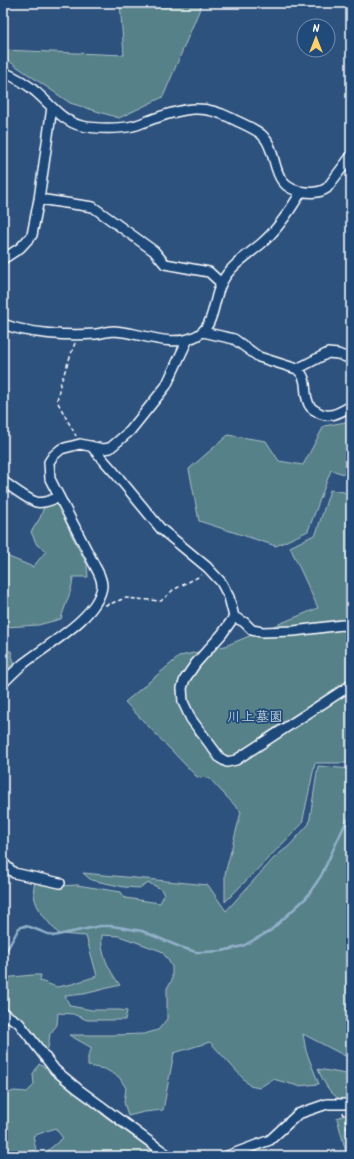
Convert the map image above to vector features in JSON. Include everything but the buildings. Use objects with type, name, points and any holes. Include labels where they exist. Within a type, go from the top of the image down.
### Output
[{"type":"street","points":[[3,72],[23,81],[71,122],[81,126],[92,128],[133,126],[183,109],[198,108],[225,115],[263,135],[268,143],[277,173],[282,181],[293,190],[301,192],[322,192],[327,188],[351,156]]},
{"type":"street","points":[[3,260],[20,248],[32,235],[39,198],[52,107]]},
{"type":"street","points":[[3,324],[24,331],[96,334],[114,331],[168,341],[194,337],[203,332],[209,324],[221,283],[233,266],[264,242],[292,208],[301,192]]},
{"type":"street","points":[[39,198],[93,207],[154,251],[165,264],[209,272],[221,283]]},
{"type":"street","points":[[203,332],[234,339],[259,357],[297,369],[302,373],[305,380],[308,402],[311,408],[317,413],[331,416],[351,406]]},
{"type":"street","points":[[3,683],[23,664],[77,624],[93,606],[100,594],[102,585],[98,572],[50,479],[49,462],[61,449],[80,444],[110,448],[130,431],[166,386],[188,339]]},
{"type":"street","points":[[297,369],[328,354],[338,354],[351,359]]},
{"type":"street","points":[[91,446],[161,529],[212,571],[227,592],[234,617],[244,622],[252,630],[262,632],[294,631],[342,625],[351,627]]},
{"type":"street","points":[[3,481],[15,490],[37,502],[49,501],[58,497]]},
{"type":"street","points":[[234,617],[222,634],[196,663],[185,679],[182,688],[183,702],[191,719],[226,762],[236,760],[351,685]]},
{"type":"street","points":[[3,863],[14,873],[60,882]]},
{"type":"street","points":[[3,1013],[19,1023],[51,1066],[66,1080],[169,1156]]},
{"type":"street","points":[[227,1156],[270,1140],[298,1114],[327,1104],[351,1104]]},
{"type":"path","points":[[79,334],[60,385],[57,401],[80,444]]},
{"type":"path","points":[[93,606],[110,604],[125,598],[161,601],[173,590],[212,571]]},
{"type":"path","points":[[341,1105],[351,1145]]},
{"type":"green space","points":[[120,3],[202,3],[163,97],[119,118],[70,103],[3,57],[3,50],[124,55]]},
{"type":"green space","points":[[351,421],[351,476],[331,470],[308,531],[276,546],[199,521],[189,469],[228,435],[266,441],[279,461],[303,465],[324,426]]},
{"type":"green space","name":"川上墓園","points":[[330,490],[344,492],[351,498],[351,763],[315,763],[302,824],[225,902],[225,874],[241,812],[209,778],[197,777],[125,702],[180,656],[225,646],[318,608],[290,547],[316,534]]},
{"type":"green space","points":[[58,503],[72,536],[87,565],[88,577],[73,577],[73,582],[61,619],[38,625],[6,627],[3,632],[3,551],[9,557],[33,567],[46,551],[37,545],[31,532],[40,518],[45,504]]},
{"type":"green space","points":[[3,651],[11,651],[14,663],[3,673]]},
{"type":"green space","points":[[318,766],[351,769],[351,1059],[303,1034],[306,1051],[319,1084],[298,1086],[273,1079],[259,1088],[250,1086],[210,1042],[174,1053],[163,1110],[144,1112],[128,1116],[124,1102],[126,1088],[119,1077],[105,1069],[88,1066],[88,1056],[92,1048],[69,1035],[144,1034],[158,1030],[167,1019],[167,988],[172,980],[172,967],[161,951],[119,936],[102,935],[102,948],[106,961],[120,985],[84,994],[65,996],[70,1006],[92,1010],[127,1011],[125,1020],[87,1020],[73,1014],[58,1013],[57,1025],[50,1034],[48,1048],[43,1054],[3,1009],[3,978],[41,975],[40,981],[57,987],[97,976],[86,936],[59,934],[43,916],[37,905],[34,892],[35,882],[61,886],[77,885],[121,892],[125,898],[160,903],[164,895],[161,889],[149,883],[139,888],[124,887],[91,880],[83,873],[208,885],[226,911],[275,857],[289,846],[309,824]]},
{"type":"green space","points":[[39,1064],[49,1070],[103,1115],[160,1156],[67,1156],[47,1151],[63,1138],[55,1128],[33,1136],[36,1150],[17,1156],[3,1156],[3,1095],[14,1091],[27,1092],[34,1085],[33,1074]]},
{"type":"green space","points":[[351,1066],[351,1099],[341,1099],[330,1091],[318,1069],[346,1074]]},
{"type":"green space","points":[[351,1113],[351,1156],[347,1156],[337,1118]]},
{"type":"waterway","points":[[3,957],[19,928],[24,926],[53,936],[100,926],[112,926],[142,931],[196,952],[222,951],[243,946],[270,931],[306,898],[321,876],[346,822],[351,816]]}]
